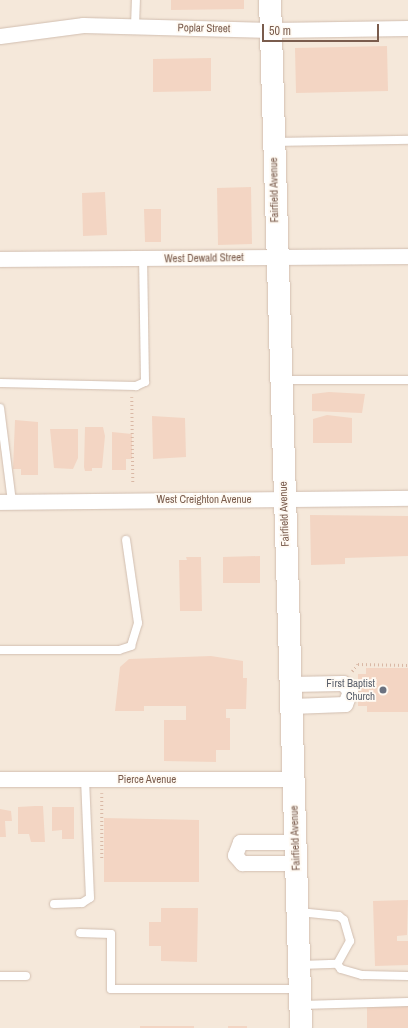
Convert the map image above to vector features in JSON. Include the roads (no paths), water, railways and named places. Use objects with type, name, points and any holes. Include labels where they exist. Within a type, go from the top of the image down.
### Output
[{"type":"main road","name":"Fairfield Avenue","points":[[270,0],[275,257],[294,779],[301,1028]]},
{"type":"street","name":"Poplar Street","points":[[0,36],[83,25],[271,30],[408,28]]},
{"type":"street","name":"West Dewald Street","points":[[0,259],[408,256]]},
{"type":"street","name":"West Creighton Avenue","points":[[6,502],[408,498]]},
{"type":"street","points":[[290,684],[342,683],[349,687],[350,698],[346,704],[291,706]]},
{"type":"street","name":"Pierce Avenue","points":[[0,779],[294,779]]},
{"type":"street","points":[[295,842],[240,842],[235,855],[242,863],[296,863]]},
{"type":"lane","points":[[135,26],[136,0]]},
{"type":"lane","points":[[273,142],[408,140]]},
{"type":"lane","points":[[0,383],[140,385],[147,377],[143,258]]},
{"type":"lane","points":[[280,380],[408,380]]},
{"type":"lane","points":[[0,408],[6,502]]},
{"type":"lane","points":[[0,650],[119,650],[130,646],[138,623],[126,540]]},
{"type":"lane","points":[[54,904],[82,903],[90,898],[85,779]]},
{"type":"lane","points":[[297,911],[339,916],[344,920],[350,940],[337,964]]},
{"type":"lane","points":[[80,933],[111,934],[111,989],[408,1002]]},
{"type":"lane","points":[[299,965],[337,964]]},
{"type":"lane","points":[[337,964],[341,969],[362,975],[408,976]]},
{"type":"lane","points":[[0,976],[26,976]]},
{"type":"place","name":"First Baptist Church","points":[[383,690]]}]
